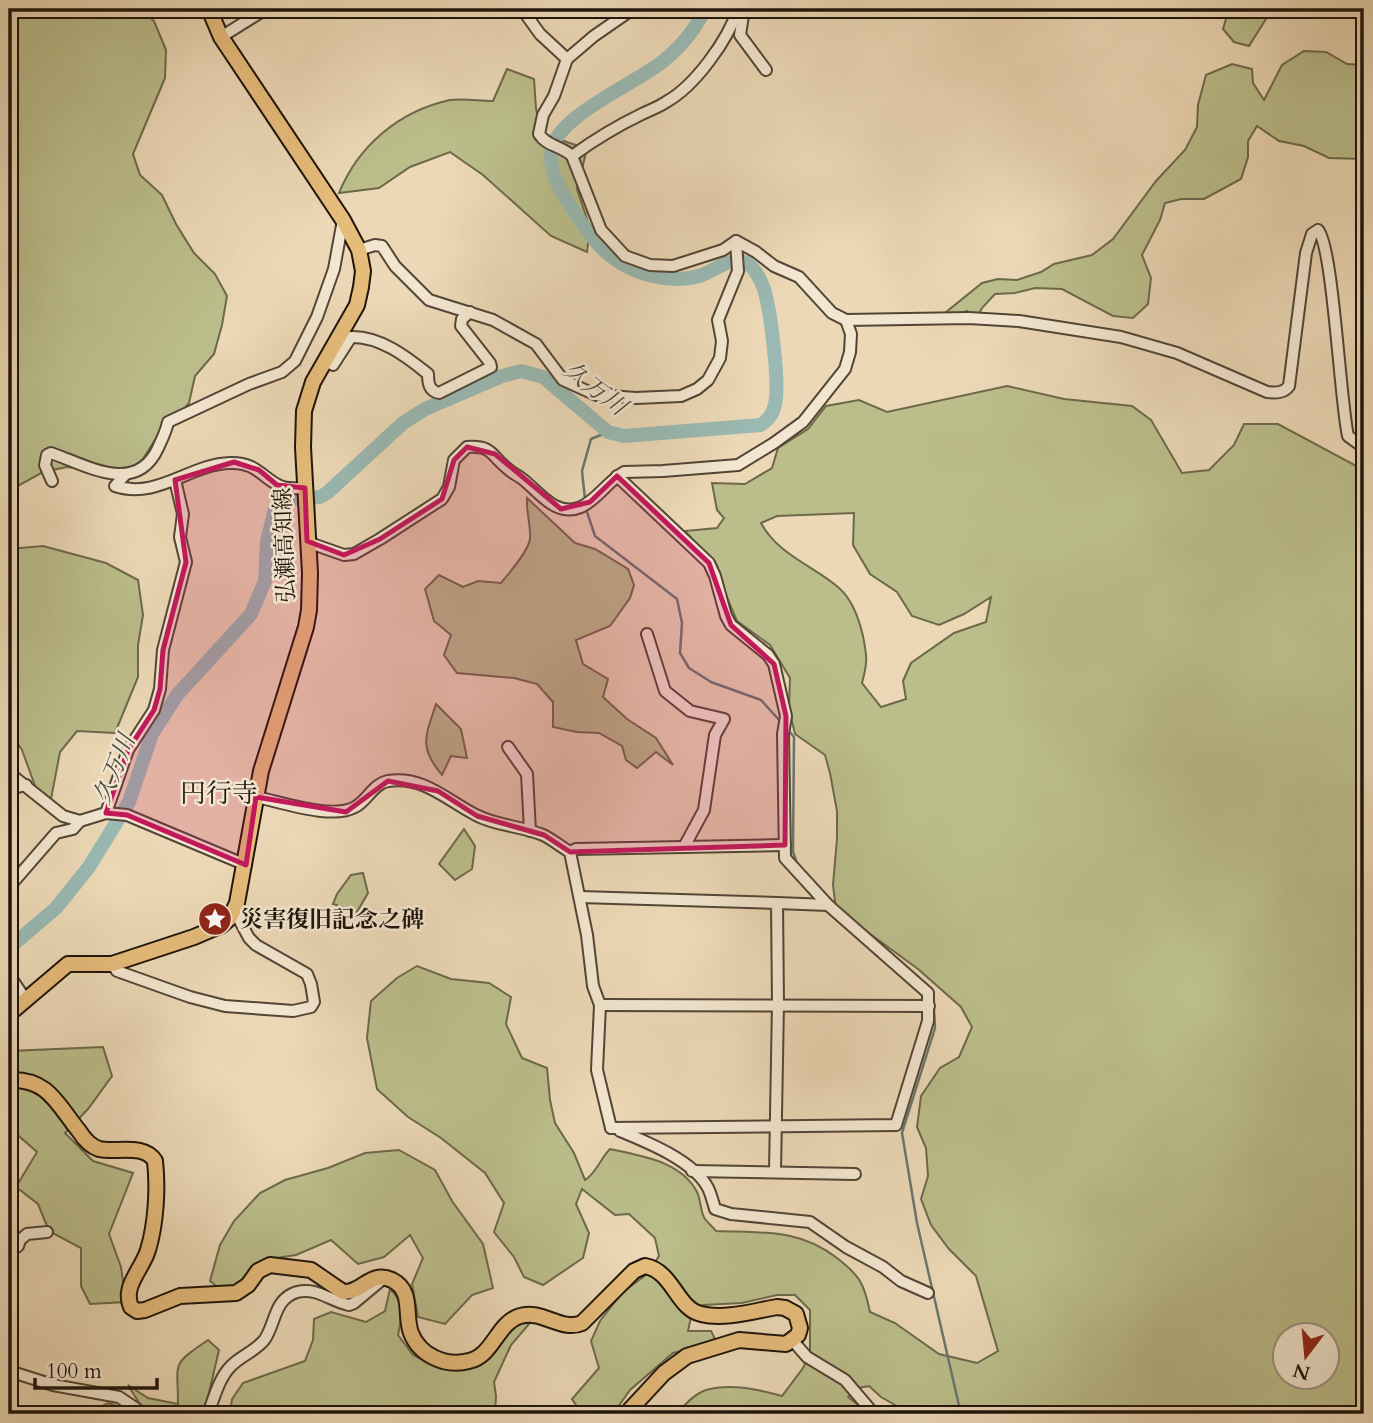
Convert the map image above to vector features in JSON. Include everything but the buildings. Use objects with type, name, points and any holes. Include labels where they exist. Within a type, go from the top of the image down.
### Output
[{"type":"main road","name":"弘瀬高知線","points":[[209,9],[221,37],[343,220],[359,250],[363,271],[357,304],[313,382],[304,411],[310,595],[306,627],[271,738],[256,797],[241,890],[234,910]]},
{"type":"main road","points":[[9,1014],[68,964],[112,964],[211,931],[222,925],[234,910]]},
{"type":"main road","points":[[9,1080],[27,1080],[45,1089],[92,1145],[107,1150],[146,1152],[152,1155],[155,1161],[155,1196],[148,1250],[128,1294],[131,1307],[137,1311],[180,1296],[236,1293],[248,1285],[258,1271],[270,1265],[311,1270],[343,1292],[356,1290],[369,1279],[384,1278],[398,1284],[403,1290],[412,1336],[427,1355],[438,1360],[460,1362],[479,1357],[506,1324],[525,1314],[571,1326],[582,1323],[634,1271],[645,1266],[660,1271],[689,1307],[699,1314],[726,1315],[777,1307],[791,1310],[799,1319],[800,1328],[793,1340],[786,1345],[739,1340],[687,1356],[664,1373],[626,1414]]},
{"type":"street","points":[[221,37],[266,9]]},
{"type":"street","points":[[522,9],[540,34],[567,59]]},
{"type":"street","points":[[633,9],[567,59],[554,96],[543,115],[539,134],[543,141],[569,152],[601,230],[625,256],[650,265],[673,266],[737,246],[756,252],[774,266],[799,277],[832,313],[846,320],[969,318],[1018,321],[1121,337],[1177,353],[1268,393],[1281,392],[1289,386],[1306,253],[1311,233],[1318,230],[1322,234],[1328,267],[1348,436],[1359,444],[1364,442]]},
{"type":"street","points":[[569,152],[668,102],[688,85],[709,60],[733,24],[738,9]]},
{"type":"street","points":[[744,9],[740,34],[766,69]]},
{"type":"street","points":[[52,481],[45,465],[47,455],[51,453],[78,465],[125,475],[142,470],[154,459],[168,422],[249,384],[282,372],[295,361],[317,317],[334,269],[343,220]]},
{"type":"street","points":[[359,250],[375,245],[382,246],[395,266],[429,300],[493,320],[536,344],[563,380],[596,395],[636,398],[681,396],[697,389],[708,380],[720,358],[722,341],[718,320],[738,271],[737,246]]},
{"type":"street","points":[[326,361],[333,365],[351,337],[360,337],[394,349],[428,374],[428,383],[432,390],[439,393],[491,368],[461,326],[462,320],[470,312]]},
{"type":"street","points":[[307,541],[344,555],[354,554],[380,539],[442,499],[449,486],[454,460],[467,447],[477,446],[495,454],[541,498],[561,509],[579,508],[590,502],[624,472],[738,465],[803,422],[845,369],[851,334],[846,320]]},
{"type":"street","points":[[125,475],[115,486],[142,490],[218,464],[234,462],[259,470],[277,485],[305,489]]},
{"type":"street","points":[[611,1128],[896,1125],[928,1021],[929,1006],[928,993],[828,905],[785,858],[783,734],[786,720],[782,691],[774,664],[768,655],[731,625],[709,563],[617,476]]},
{"type":"street","points":[[117,814],[128,750],[154,710],[160,689],[163,649],[186,562],[180,537],[183,514],[175,480]]},
{"type":"street","points":[[647,634],[665,691],[690,711],[724,719],[715,734],[704,810],[684,847]]},
{"type":"street","points":[[508,747],[527,774],[530,831]]},
{"type":"street","points":[[9,773],[63,816],[80,821],[117,814],[246,865]]},
{"type":"street","points":[[256,797],[331,812],[346,812],[361,804],[377,786],[388,781],[415,783],[438,791],[477,816],[544,835],[570,852],[580,897],[593,986],[600,1004],[597,1070],[611,1128]]},
{"type":"street","points":[[9,789],[26,785]]},
{"type":"street","points":[[9,887],[55,833],[74,829],[80,821]]},
{"type":"street","points":[[570,852],[576,849],[785,845]]},
{"type":"street","points":[[580,897],[828,905]]},
{"type":"street","points":[[775,1171],[777,903]]},
{"type":"street","points":[[112,964],[117,971],[214,1004],[276,1010],[303,1010],[311,1007],[314,1002],[312,984],[307,974],[249,939],[234,910]]},
{"type":"street","points":[[9,975],[26,1000]]},
{"type":"street","points":[[600,1004],[929,1006]]},
{"type":"street","points":[[611,1128],[670,1153],[706,1184],[715,1209],[731,1214],[810,1222],[901,1281],[928,1293]]},
{"type":"street","points":[[692,1171],[855,1174]]},
{"type":"street","points":[[9,1252],[18,1246],[27,1234],[47,1232]]},
{"type":"street","points":[[208,1414],[223,1377],[231,1366],[263,1342],[283,1300],[294,1293],[308,1290],[349,1305],[384,1278]]},
{"type":"street","points":[[793,1340],[807,1357],[845,1380],[874,1414]]},
{"type":"street","points":[[9,1371],[53,1385],[119,1397],[134,1410],[144,1414]]},
{"type":"highlighted area","points":[[467,447],[495,454],[561,509],[590,502],[617,476],[709,563],[731,625],[774,664],[786,716],[785,845],[570,852],[544,835],[477,816],[438,791],[388,781],[346,812],[256,797],[246,865],[127,815],[106,813],[128,750],[154,710],[160,689],[163,650],[186,562],[175,480],[234,462],[259,470],[277,485],[305,488],[307,541],[344,555],[380,539],[442,499],[454,460]]},
{"type":"green space","points":[[9,9],[140,9],[154,21],[166,50],[165,78],[133,154],[140,175],[162,195],[194,253],[215,274],[227,296],[214,354],[195,376],[189,403],[155,440],[138,467],[114,473],[67,467],[43,472],[14,488],[9,496]]},
{"type":"green space","points":[[1229,9],[1279,9],[1266,19],[1249,46],[1234,42],[1223,29]]},
{"type":"green space","points":[[1304,51],[1326,52],[1347,64],[1364,65],[1364,159],[1329,158],[1304,146],[1279,141],[1257,126],[1248,141],[1248,157],[1241,179],[1204,199],[1181,199],[1165,203],[1160,220],[1142,255],[1151,278],[1148,304],[1133,318],[1113,316],[1062,289],[1035,288],[995,294],[975,320],[967,311],[953,316],[945,313],[982,283],[998,279],[1017,280],[1041,272],[1054,264],[1092,255],[1113,239],[1156,181],[1185,150],[1197,127],[1198,105],[1206,75],[1232,64],[1252,69],[1253,83],[1264,100],[1282,65]]},
{"type":"green space","points":[[507,69],[534,79],[541,133],[587,149],[577,189],[590,228],[587,252],[551,236],[483,175],[450,152],[410,167],[379,188],[339,193],[357,160],[382,133],[397,122],[431,105],[450,100],[493,101]]},
{"type":"green space","points":[[1007,386],[1064,399],[1132,406],[1151,420],[1182,473],[1209,470],[1234,445],[1244,424],[1278,424],[1364,470],[1364,1414],[934,1414],[918,1407],[902,1409],[881,1397],[869,1386],[858,1388],[848,1397],[870,1414],[676,1414],[697,1394],[715,1388],[744,1388],[782,1396],[803,1368],[810,1353],[810,1310],[795,1295],[777,1295],[742,1303],[703,1305],[691,1317],[688,1331],[711,1331],[717,1343],[673,1353],[630,1390],[613,1414],[582,1414],[572,1399],[599,1368],[591,1341],[600,1321],[622,1293],[647,1274],[659,1256],[655,1238],[629,1214],[615,1215],[582,1189],[576,1204],[589,1233],[583,1258],[543,1285],[524,1277],[514,1257],[494,1232],[504,1203],[485,1173],[441,1138],[408,1117],[377,1089],[367,1038],[371,1001],[397,978],[417,966],[451,979],[489,983],[511,997],[506,1024],[522,1058],[547,1068],[555,1123],[574,1153],[585,1180],[610,1149],[659,1162],[681,1173],[690,1182],[697,1192],[705,1219],[716,1231],[779,1234],[809,1241],[837,1258],[856,1275],[866,1294],[870,1312],[895,1323],[939,1354],[977,1363],[998,1351],[976,1276],[949,1249],[931,1225],[921,1199],[928,1176],[926,1148],[917,1127],[921,1096],[940,1068],[959,1057],[972,1027],[961,1007],[918,969],[836,909],[833,885],[837,811],[825,755],[795,734],[789,709],[790,678],[770,645],[737,621],[711,560],[685,531],[717,528],[724,518],[717,510],[712,483],[745,484],[772,468],[778,448],[808,429],[826,406],[859,400],[887,412]],"holes":[[[854,513],[853,545],[870,574],[897,592],[912,616],[939,625],[964,614],[991,597],[986,622],[954,633],[911,663],[903,681],[906,699],[881,707],[862,683],[866,664],[865,649],[852,604],[839,588],[777,544],[761,523],[777,516]]]},
{"type":"green space","points":[[527,498],[575,543],[595,549],[628,569],[634,585],[630,598],[610,626],[576,640],[583,664],[608,679],[603,697],[627,719],[656,738],[673,765],[656,752],[637,768],[626,760],[622,746],[599,733],[553,727],[553,702],[537,684],[514,678],[457,673],[444,655],[451,635],[434,621],[425,589],[439,575],[463,587],[478,581],[501,583],[529,544]]},
{"type":"green space","points":[[43,546],[106,563],[138,580],[143,615],[138,645],[138,677],[115,733],[77,731],[60,752],[51,799],[38,794],[22,750],[9,731],[9,549]]},
{"type":"green space","points":[[436,704],[461,729],[467,758],[451,756],[442,775],[434,765],[426,741]]},
{"type":"green space","points":[[464,829],[475,846],[472,869],[455,880],[439,864]]},
{"type":"green space","points":[[363,873],[368,893],[357,912],[333,904],[351,875]]},
{"type":"green space","points":[[103,1047],[112,1076],[88,1109],[65,1133],[93,1161],[133,1173],[109,1234],[121,1267],[126,1302],[90,1304],[81,1286],[81,1248],[49,1231],[38,1204],[16,1187],[37,1152],[13,1131],[9,1136],[9,1051]]},
{"type":"green space","points":[[399,1150],[435,1170],[452,1201],[483,1244],[493,1288],[472,1295],[445,1324],[418,1317],[412,1284],[423,1258],[410,1235],[384,1257],[358,1264],[331,1240],[296,1255],[264,1260],[245,1284],[225,1293],[210,1281],[220,1245],[234,1221],[260,1193],[285,1180],[328,1168],[365,1153]]},
{"type":"green space","points":[[390,1289],[398,1299],[401,1310],[398,1335],[413,1355],[441,1369],[464,1365],[513,1324],[530,1323],[511,1345],[494,1382],[495,1414],[230,1414],[232,1399],[243,1383],[305,1361],[313,1340],[314,1319],[331,1312],[366,1322],[385,1311]]},
{"type":"green space","points":[[208,1340],[219,1350],[204,1414],[146,1414],[128,1385],[148,1398],[178,1404],[179,1366],[187,1355]]},
{"type":"green space","points":[[108,1403],[140,1414],[86,1414]]},
{"type":"waterway","name":"久万川","points":[[9,948],[56,908],[89,867],[129,802],[152,734],[177,695],[251,614],[265,581],[267,542],[275,509],[282,500],[320,497],[403,423],[425,409],[502,376],[521,371],[543,377],[608,432],[624,436],[761,425],[770,416],[776,394],[773,343],[765,293],[753,269],[746,263],[734,261],[702,275],[678,279],[652,276],[628,267],[607,253],[589,234],[560,190],[552,166],[552,149],[557,137],[568,124],[669,56],[692,31],[705,9]]},
{"type":"waterway","points":[[585,499],[582,471],[591,439],[608,432]]},
{"type":"waterway","points":[[586,509],[595,536],[677,599],[682,623],[680,653],[689,668],[711,682],[761,700],[780,721]]},
{"type":"waterway","points":[[787,729],[794,737],[793,852],[798,866]]},
{"type":"waterway","points":[[931,989],[935,1028],[902,1133],[917,1223],[961,1414]]},
{"type":"place","name":"災害復旧記念之碑","points":[[215,919]]},
{"type":"district","name":"円行寺","points":[[219,793]]}]
